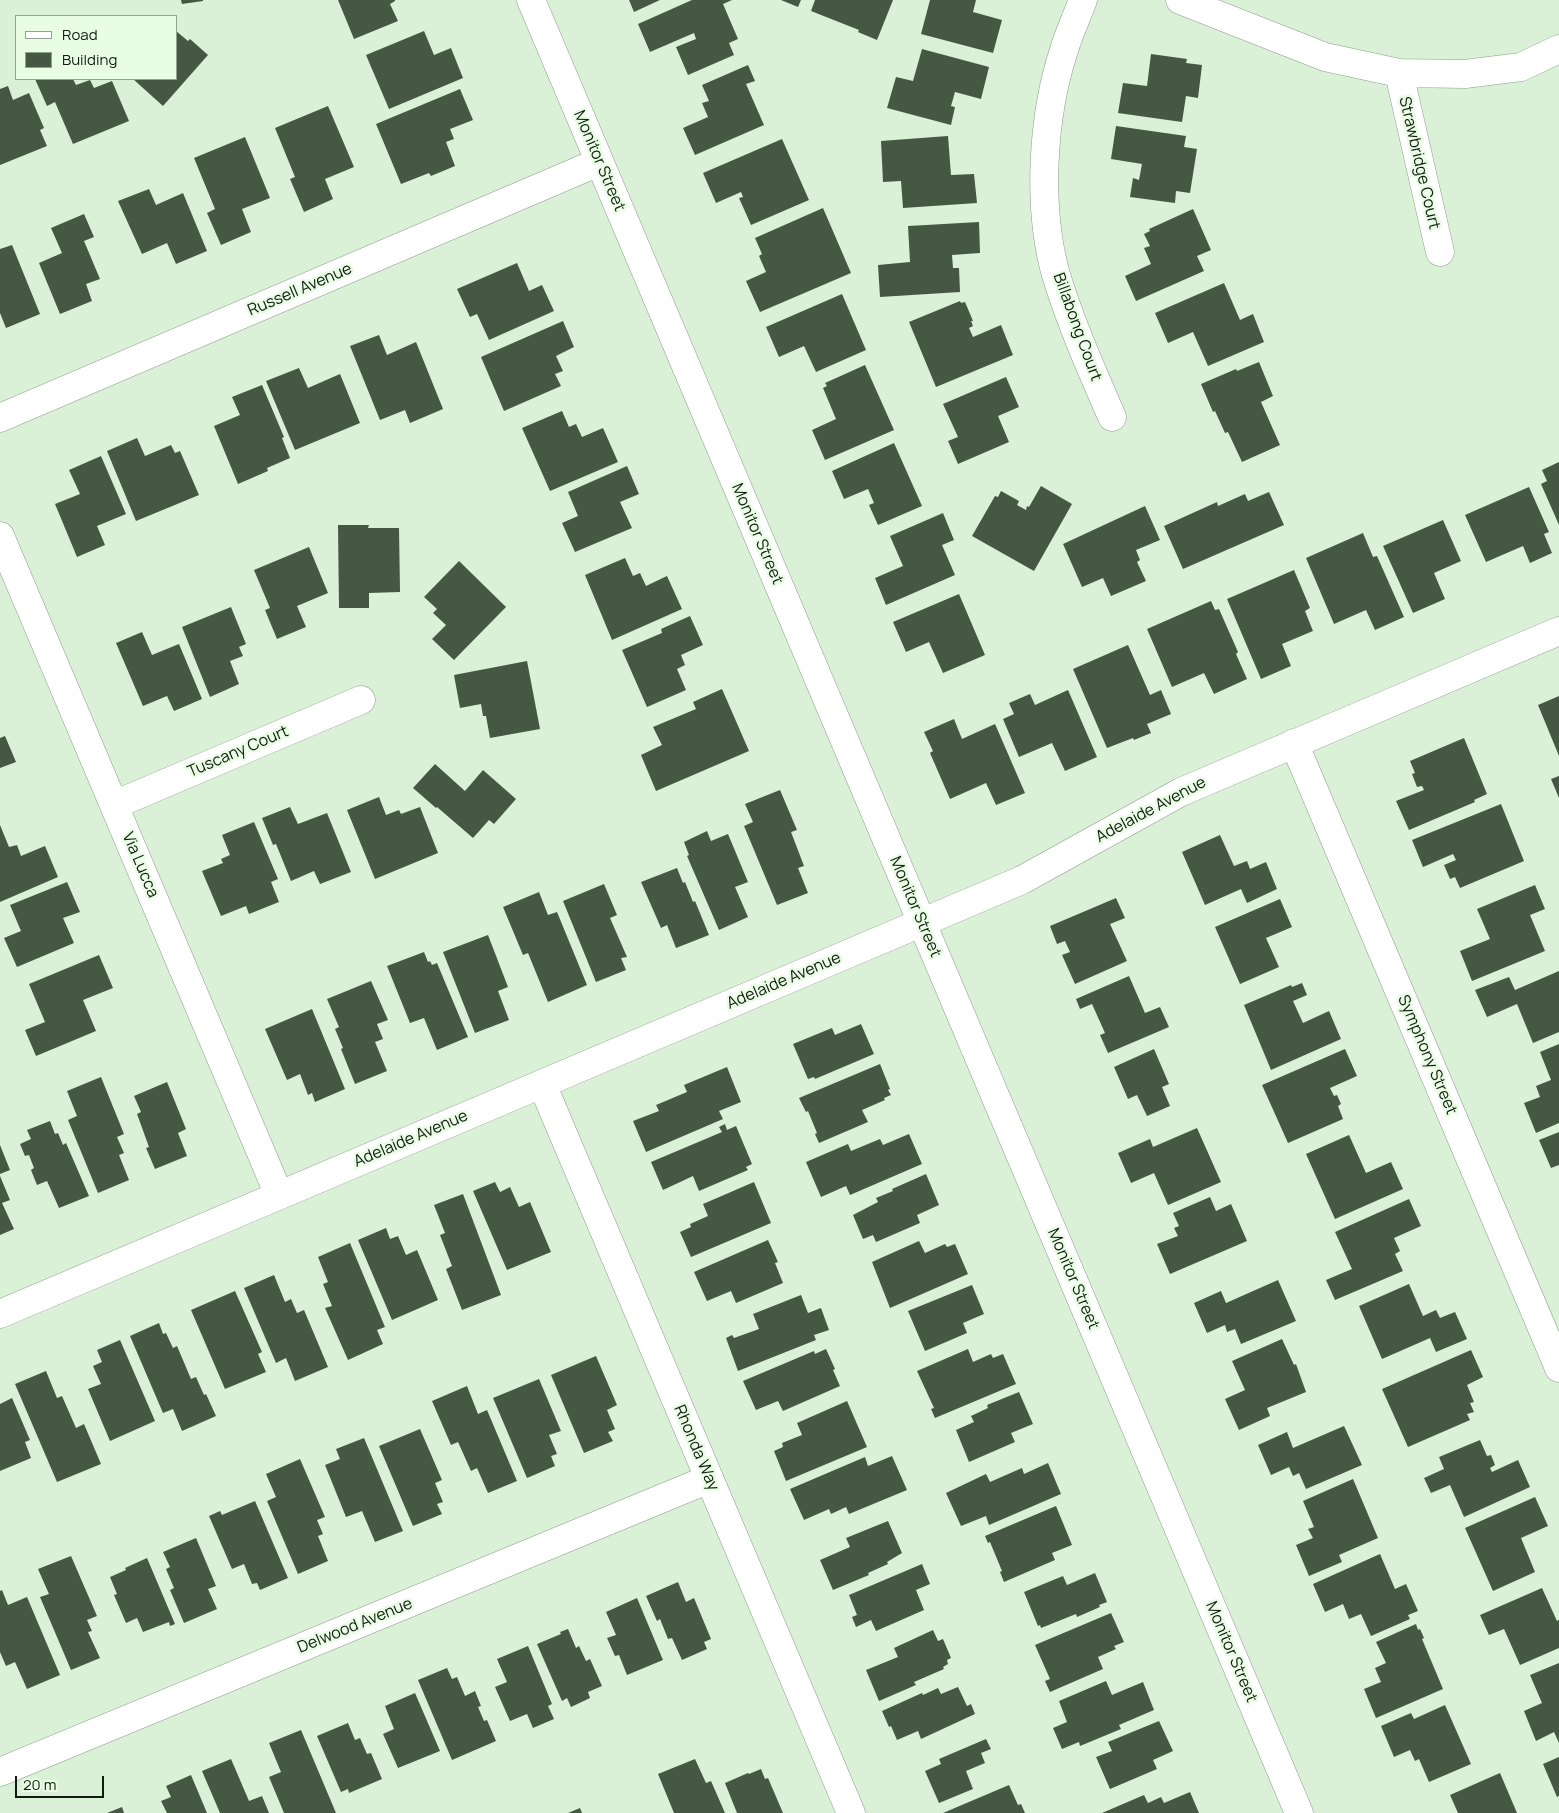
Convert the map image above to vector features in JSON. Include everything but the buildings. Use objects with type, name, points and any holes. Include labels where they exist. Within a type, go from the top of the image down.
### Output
[{"type":"street","name":"Monitor Street","points":[[531,0],[1299,1813]]},
{"type":"street","name":"Billabong Court","points":[[1083,0],[1064,50],[1050,105],[1044,161],[1046,218],[1056,274],[1074,328],[1112,417]]},
{"type":"street","points":[[1180,0],[1325,58],[1398,73],[1465,74],[1521,67],[1559,49]]},
{"type":"street","name":"Strawbridge Court","points":[[1398,73],[1440,252]]},
{"type":"street","name":"Russell Avenue","points":[[0,418],[599,162]]},
{"type":"street","name":"Via Lucca","points":[[0,536],[279,1195]]},
{"type":"street","name":"Adelaide Avenue","points":[[0,1314],[1022,880],[1181,792],[1559,630]]},
{"type":"street","name":"Tuscany Court","points":[[114,805],[361,700]]},
{"type":"street","name":"Symphony Street","points":[[1294,743],[1559,1368]]},
{"type":"street","name":"Rhonda Way","points":[[542,1084],[851,1813]]},
{"type":"street","name":"Delwood Avenue","points":[[0,1772],[709,1480]]}]
